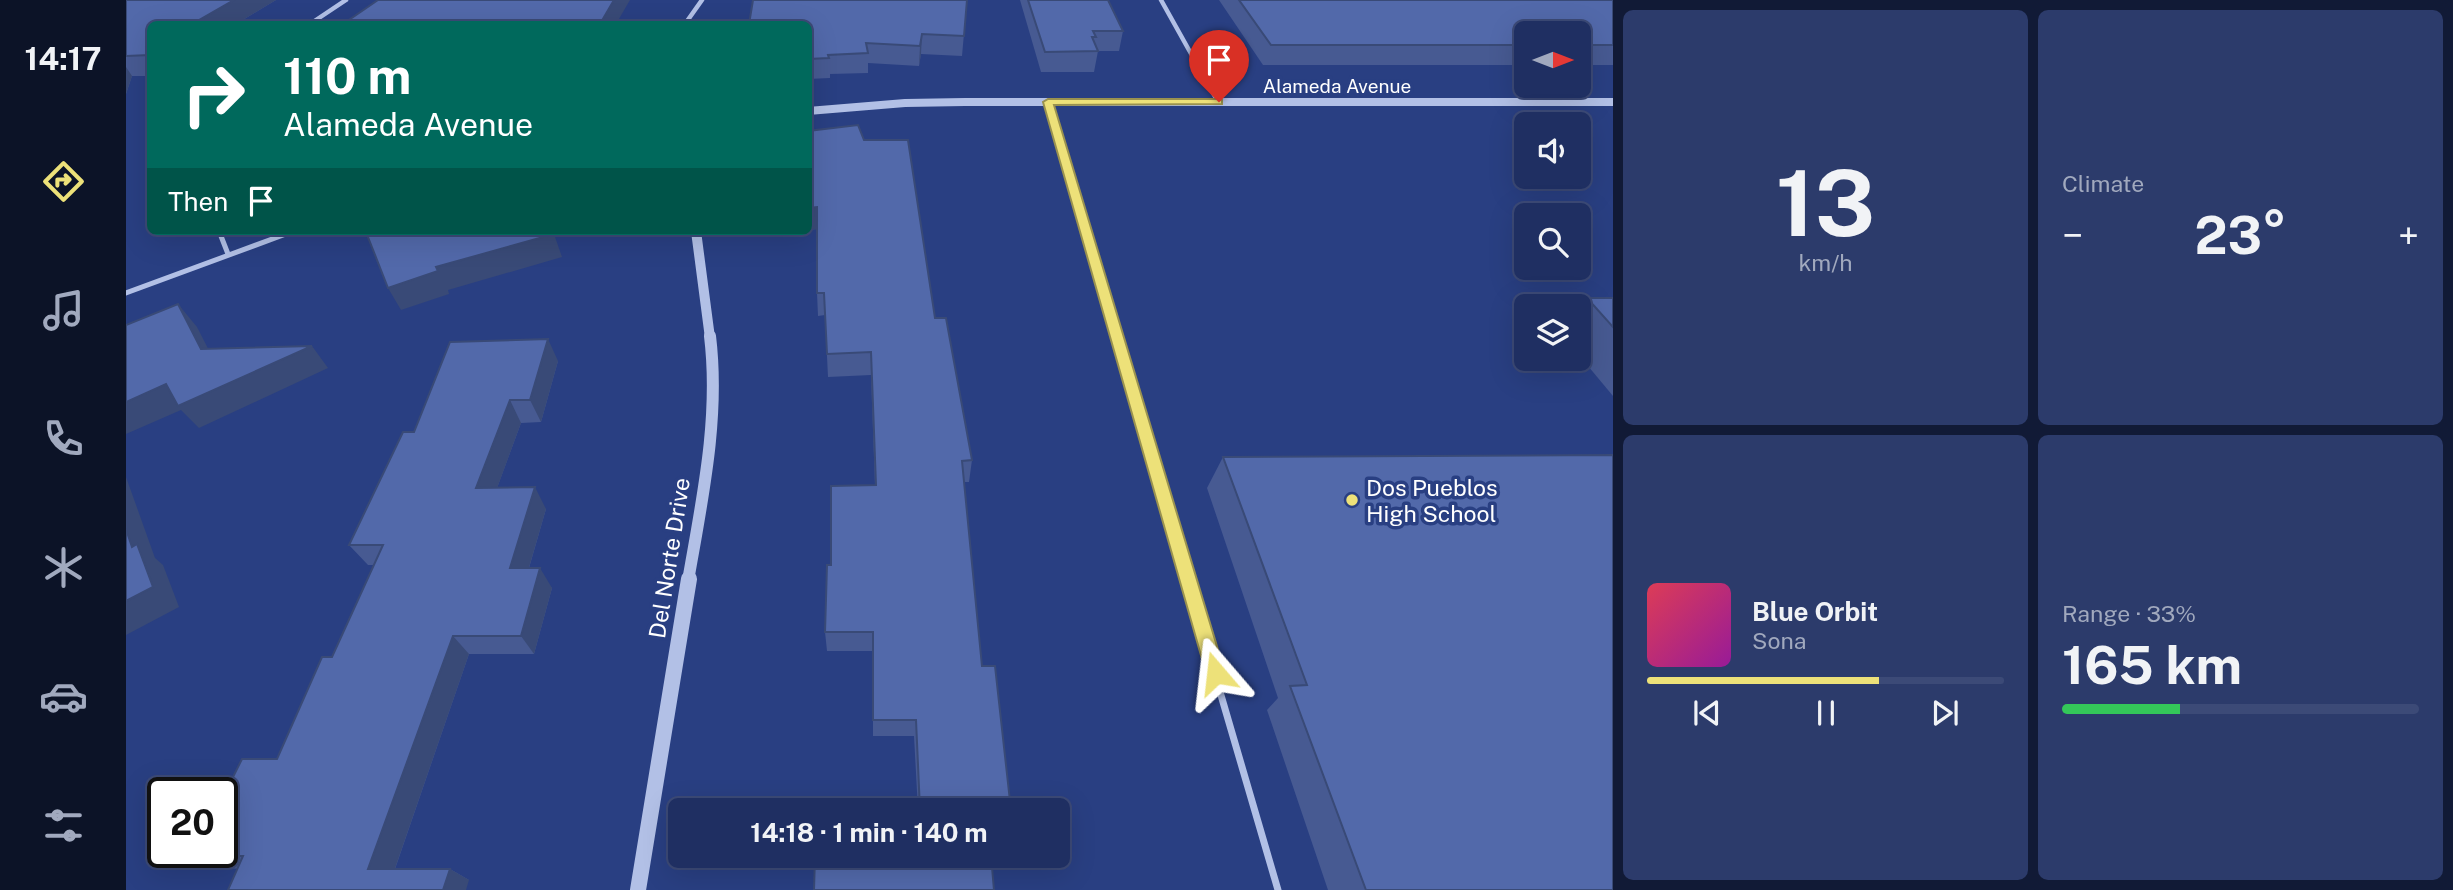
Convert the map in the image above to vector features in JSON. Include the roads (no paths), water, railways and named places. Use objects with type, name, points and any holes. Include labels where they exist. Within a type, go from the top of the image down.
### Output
[{"type":"street","points":[[314,21],[346,0]]},
{"type":"street","points":[[687,21],[702,0]]},
{"type":"street","points":[[1161,0],[1219,102]]},
{"type":"street","name":"Alameda Avenue","points":[[812,111],[905,103],[1613,102]]},
{"type":"street","points":[[221,235],[228,254]]},
{"type":"street","points":[[126,293],[283,235]]},
{"type":"street","name":"Del Norte Drive","points":[[638,890],[707,467],[712,415],[713,363],[697,235]]},
{"type":"lane","points":[[1048,102],[1278,890]]},
{"type":"place","name":"Dos Pueblos High School","points":[[1352,500]]}]
